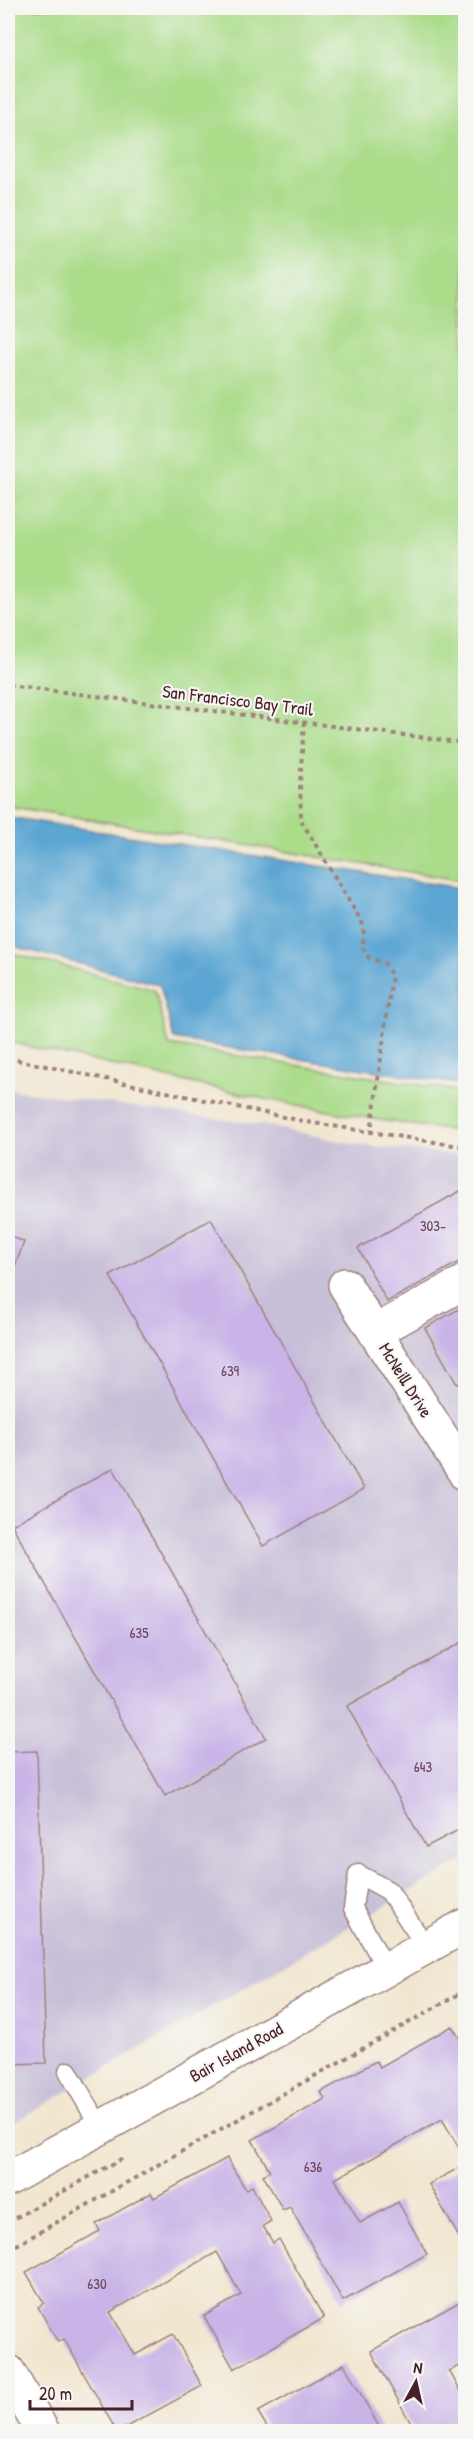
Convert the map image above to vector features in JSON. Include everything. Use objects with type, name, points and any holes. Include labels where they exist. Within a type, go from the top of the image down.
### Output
[{"type":"street","points":[[375,1332],[465,1281]]},
{"type":"street","name":"McNeill Drive","points":[[345,1286],[465,1475]]},
{"type":"street","name":"Bair Island Road","points":[[8,2179],[465,1927]]},
{"type":"street","points":[[8,2371],[43,2432]]},
{"type":"lane","points":[[386,1969],[353,1908],[358,1874],[389,1891],[426,1947]]},
{"type":"lane","points":[[68,2071],[100,2127]]},
{"type":"path","name":"San Francisco Bay Trail","points":[[8,684],[465,742]]},
{"type":"path","points":[[304,722],[300,784],[301,820],[364,926],[363,948],[369,958],[384,963],[392,976],[371,1132]]},
{"type":"path","points":[[8,1058],[307,1122],[465,1147]]},
{"type":"path","points":[[8,2250],[465,1990]]},
{"type":"shaded area","points":[[8,1089],[268,1126],[354,1144],[465,1156],[465,1859],[8,2126]]},
{"type":"green space","points":[[8,8],[465,8],[465,881],[8,806]]},
{"type":"green space","points":[[8,952],[155,990],[169,1045],[465,1092],[465,1132],[293,1104],[8,1042]]},
{"type":"water","points":[[8,817],[465,889],[465,1085],[174,1039],[160,985],[8,945]]},
{"type":"building","points":[[460,1191],[466,1201],[466,1258],[387,1302],[358,1248]]},
{"type":"building","points":[[211,1219],[364,1489],[263,1546],[110,1276]]},
{"type":"building","points":[[8,1235],[24,1242],[8,1285]]},
{"type":"building","points":[[466,1305],[466,1380],[457,1384],[425,1328]]},
{"type":"building","points":[[113,1468],[266,1738],[165,1796],[12,1525]]},
{"type":"building","points":[[466,1640],[466,1826],[426,1847],[347,1706]]},
{"type":"building","points":[[37,1751],[46,2063],[8,2064],[8,1752]]},
{"type":"building","points":[[452,2026],[466,2049],[466,2160],[442,2119],[335,2179],[360,2223],[398,2202],[427,2254],[343,2301],[290,2207],[283,2210],[263,2175],[270,2171],[252,2140],[325,2099],[321,2092],[376,2061],[380,2067]]},
{"type":"building","points":[[227,2158],[246,2190],[252,2186],[271,2221],[263,2226],[273,2243],[279,2239],[324,2318],[234,2369],[204,2316],[241,2295],[217,2252],[110,2312],[135,2355],[173,2334],[202,2386],[117,2432],[64,2339],[58,2342],[38,2307],[44,2303],[26,2272],[100,2231],[96,2224],[151,2193],[154,2198]]},
{"type":"building","points":[[466,2164],[466,2233],[459,2237],[429,2184]]},
{"type":"building","points":[[459,2302],[466,2314],[466,2363],[449,2371],[466,2400],[466,2432],[424,2432],[420,2425],[414,2429],[371,2351]]},
{"type":"building","points":[[344,2364],[382,2432],[270,2432],[258,2412]]}]
